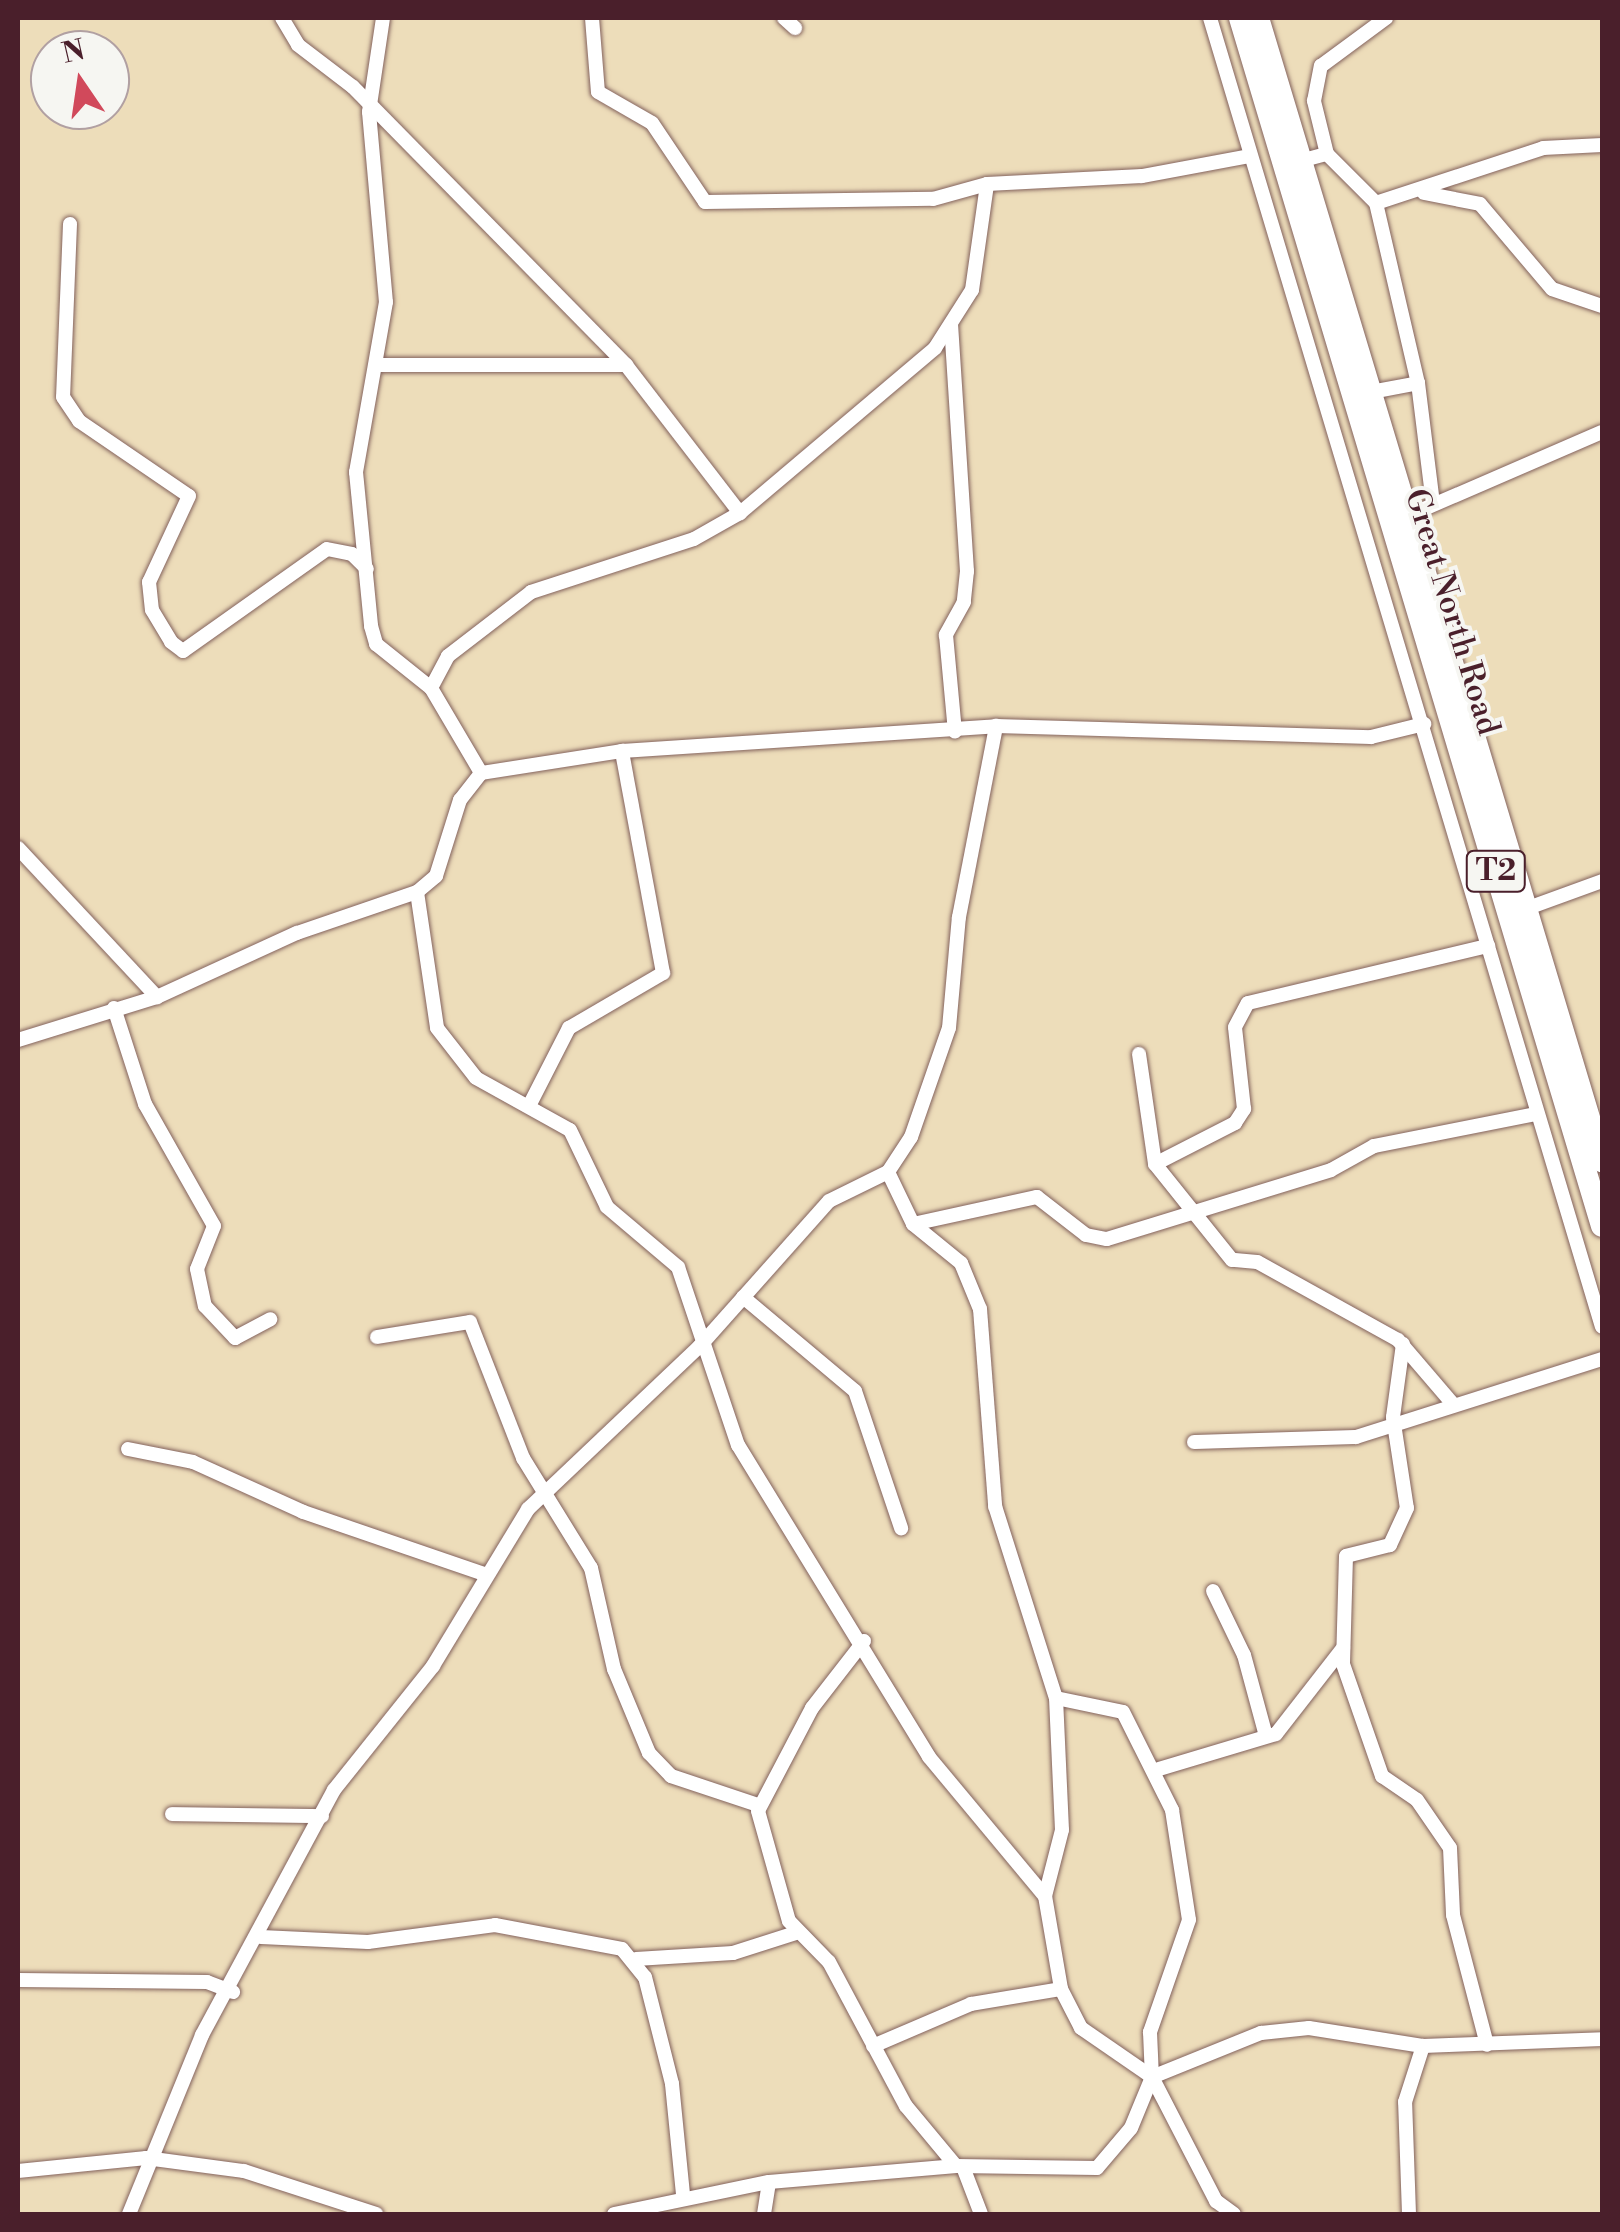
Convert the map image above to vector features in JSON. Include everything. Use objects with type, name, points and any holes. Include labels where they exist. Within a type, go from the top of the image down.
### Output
[{"type":"main road","name":"Great North Road","points":[[1240,18],[1602,1226]]},
{"type":"main road","name":"Great North Road","points":[[1258,18],[1600,1147]]},
{"type":"street","points":[[282,18],[369,112],[626,365],[740,513]]},
{"type":"street","points":[[383,18],[369,112],[385,240],[380,365],[356,472],[376,644],[431,688],[480,774]]},
{"type":"street","points":[[592,18],[598,92],[652,123],[698,199],[776,206],[933,199],[987,184],[1142,176],[1250,156]]},
{"type":"street","points":[[1210,18],[1602,1327]]},
{"type":"street","points":[[1386,18],[1321,66],[1314,100],[1327,154],[1376,203],[1418,383],[1434,504]]},
{"type":"street","points":[[1376,203],[1543,148],[1602,146]]},
{"type":"street","points":[[1300,161],[1327,154]]},
{"type":"street","points":[[431,688],[448,656],[531,592],[694,539],[740,513],[935,348],[972,290],[987,184]]},
{"type":"street","points":[[1418,192],[1480,204],[1552,289],[1602,306]]},
{"type":"street","points":[[70,224],[62,397],[79,422],[189,496],[149,582],[156,623],[172,642],[183,651],[326,550],[352,554],[367,569]]},
{"type":"street","points":[[950,324],[968,571],[964,602],[946,635],[955,732]]},
{"type":"street","points":[[380,365],[626,365]]},
{"type":"street","points":[[1371,392],[1418,383]]},
{"type":"street","points":[[1410,515],[1602,432]]},
{"type":"street","points":[[18,1040],[157,997],[297,932],[417,892],[436,876],[460,800],[480,774],[622,752],[955,732],[996,726],[1372,737],[1424,724]]},
{"type":"street","points":[[129,2214],[146,2158],[202,2035],[233,1992],[322,1816],[433,1666],[484,1574],[543,1489],[700,1347],[829,1201],[888,1172],[912,1138],[949,1028],[959,917],[996,726]]},
{"type":"street","points":[[529,1106],[569,1028],[663,973],[622,752]]},
{"type":"street","points":[[18,848],[157,997]]},
{"type":"street","points":[[1528,908],[1602,881]]},
{"type":"street","points":[[417,892],[437,1028],[476,1078],[570,1130],[607,1207],[678,1267],[700,1347],[738,1445],[864,1641],[936,1768],[1045,1896]]},
{"type":"street","points":[[1156,1164],[1235,1123],[1244,1109],[1235,1027],[1248,1003],[1488,946]]},
{"type":"street","points":[[114,1008],[145,1104],[214,1226],[197,1269],[204,1306],[235,1338],[270,1319]]},
{"type":"street","points":[[1139,1054],[1156,1164],[1232,1260],[1257,1262],[1403,1344],[1452,1403]]},
{"type":"street","points":[[912,1224],[1032,1197],[1107,1239],[1331,1170],[1374,1146],[1536,1114]]},
{"type":"street","points":[[888,1172],[912,1224],[961,1264],[980,1309],[995,1506],[1056,1698],[1062,1830],[1045,1896],[1061,1989],[1092,2041],[1152,2077],[1216,2201],[1233,2214]]},
{"type":"street","points":[[744,1297],[855,1391],[901,1528]]},
{"type":"street","points":[[377,1338],[470,1322],[543,1489],[591,1568],[619,1684],[658,1766],[758,1804]]},
{"type":"street","points":[[1403,1344],[1394,1427],[1404,1521],[1390,1545],[1346,1556],[1343,1648],[1350,1705],[1382,1776],[1418,1800],[1447,1842],[1451,1906],[1487,2045]]},
{"type":"street","points":[[1194,1442],[1394,1427],[1452,1403],[1485,1400],[1602,1358]]},
{"type":"street","points":[[128,1449],[192,1462],[303,1512],[484,1574]]},
{"type":"street","points":[[1213,1591],[1244,1655],[1266,1736]]},
{"type":"street","points":[[758,1804],[864,1641]]},
{"type":"street","points":[[1159,1769],[1282,1728],[1343,1648]]},
{"type":"street","points":[[614,2214],[683,2195],[770,2182],[960,2166],[1097,2168],[1132,2128],[1152,2077],[1150,2032],[1189,1920],[1159,1769],[1123,1712],[1056,1698]]},
{"type":"street","points":[[758,1804],[799,1932],[829,1962],[872,2046],[960,2166],[982,2214]]},
{"type":"street","points":[[172,1814],[322,1816]]},
{"type":"street","points":[[260,1937],[368,1942],[495,1924],[611,1944],[636,1958],[733,1953],[799,1932]]},
{"type":"street","points":[[636,1958],[672,2084],[683,2195]]},
{"type":"street","points":[[18,1980],[207,1982],[233,1992]]},
{"type":"street","points":[[872,2046],[972,2004],[1061,1989]]},
{"type":"street","points":[[1152,2077],[1286,2028],[1424,2046],[1602,2039]]},
{"type":"street","points":[[1409,2214],[1405,2102],[1424,2046]]},
{"type":"street","points":[[18,2170],[146,2158],[244,2171],[345,2208],[376,2214]]},
{"type":"street","points":[[764,2214],[770,2182]]}]
